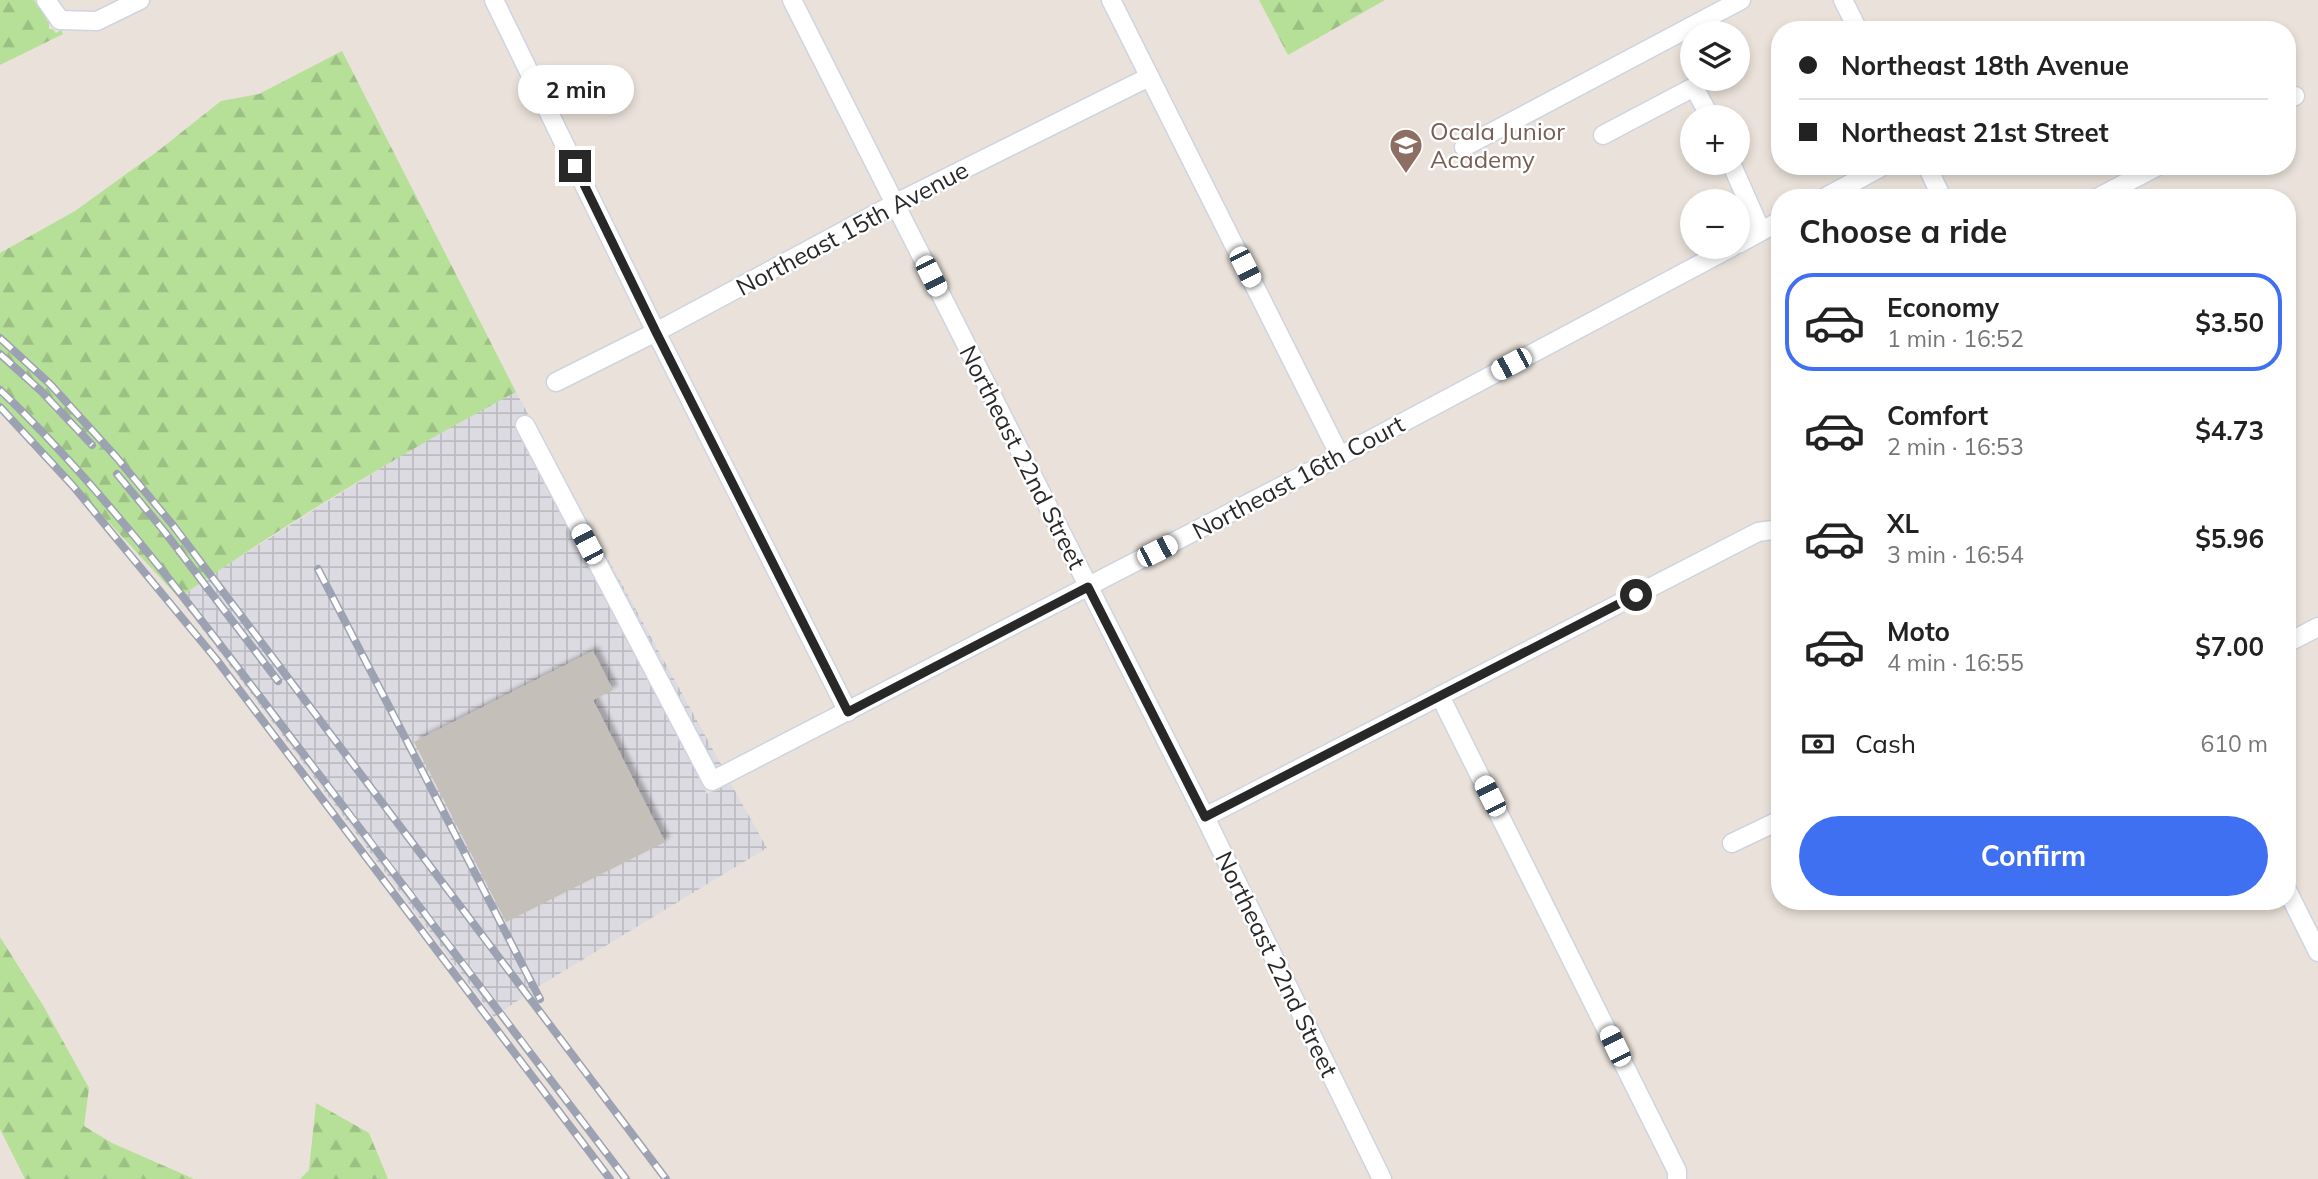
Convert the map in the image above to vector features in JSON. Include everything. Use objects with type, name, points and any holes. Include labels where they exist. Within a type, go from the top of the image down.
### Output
[{"type":"street","points":[[46,0],[60,20],[97,21],[140,0]]},
{"type":"street","points":[[494,0],[656,332],[848,712]]},
{"type":"street","name":"Northeast 22nd Street","points":[[792,0],[1205,817],[1382,1179]]},
{"type":"street","points":[[1111,0],[1340,456]]},
{"type":"street","points":[[1464,147],[1741,0]]},
{"type":"street","points":[[1843,0],[1854,21]]},
{"type":"street","name":"Northeast 15th Avenue","points":[[556,382],[656,332],[894,204],[1149,77]]},
{"type":"street","points":[[1603,135],[1694,87],[1704,105]]},
{"type":"street","points":[[1736,175],[1761,231]]},
{"type":"street","points":[[1841,189],[1866,175]]},
{"type":"street","points":[[2114,189],[2141,175]]},
{"type":"street","points":[[1750,237],[1771,226]]},
{"type":"street","name":"Northeast 16th Court","points":[[525,425],[712,781],[1340,456],[1709,259]]},
{"type":"street","points":[[1205,817],[1758,532],[1771,530]]},
{"type":"street","points":[[2296,638],[2318,627]]},
{"type":"street","points":[[1440,696],[1677,1171],[1677,1179]]},
{"type":"street","points":[[1732,843],[1771,824]]},
{"type":"street","points":[[2296,908],[2318,952]]},
{"type":"shaded area","points":[[516,392],[722,766],[699,778],[707,794],[730,782],[767,848],[536,988],[494,1017],[179,598],[432,436]]},
{"type":"green space","points":[[0,0],[34,0],[49,23],[49,29],[56,33],[61,30],[63,34],[0,65]]},
{"type":"green space","points":[[1259,0],[1385,0],[1288,55]]},
{"type":"green space","points":[[342,51],[516,392],[344,490],[179,598],[0,405],[0,253],[75,211],[221,101],[259,94]]},
{"type":"green space","points":[[0,937],[44,1007],[89,1088],[84,1126],[112,1143],[194,1179],[25,1179],[0,1129]]},
{"type":"green space","points":[[316,1103],[369,1133],[388,1179],[300,1179],[309,1170]]},
{"type":"building","points":[[593,651],[613,690],[593,700],[665,842],[506,922],[414,742]]},
{"type":"railway","points":[[0,338],[50,384],[172,524],[666,1179]]},
{"type":"railway","points":[[0,354],[41,391],[92,445]]},
{"type":"railway","points":[[0,390],[78,470],[187,601],[626,1179]]},
{"type":"railway","points":[[0,407],[73,486],[216,659],[610,1179]]},
{"type":"railway","points":[[117,474],[164,531],[278,681]]},
{"type":"railway","points":[[318,569],[540,999]]},
{"type":"place","name":"Ocala Junior Academy","points":[[1406,175]]},
{"type":"route","points":[[575,166],[848,712],[1088,587],[1205,817],[1636,595]]}]
